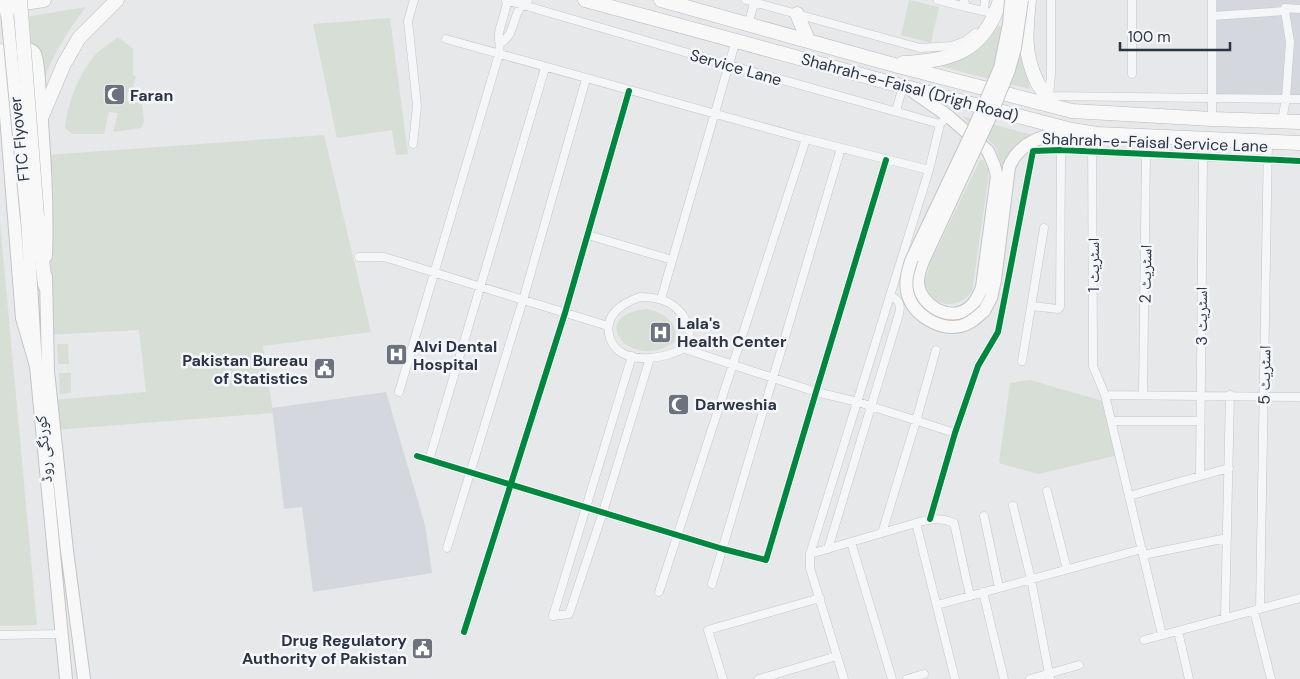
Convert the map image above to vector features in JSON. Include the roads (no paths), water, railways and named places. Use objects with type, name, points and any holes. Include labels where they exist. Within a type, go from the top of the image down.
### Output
[{"type":"highway","points":[[20,0],[32,218],[45,284]]},
{"type":"highway","points":[[4,4],[44,0]]},
{"type":"highway","points":[[41,118],[64,64],[79,38],[117,0]]},
{"type":"highway","name":"Shahrah-e-Faisal (Drigh Road)","points":[[585,0],[1072,130],[1092,133],[1300,143]]},
{"type":"highway","points":[[661,0],[748,24]]},
{"type":"highway","points":[[887,63],[936,60],[962,52],[979,40],[990,13],[1000,0]]},
{"type":"highway","points":[[1029,0],[1026,44],[1030,63],[1038,84],[1050,101]]},
{"type":"highway","points":[[990,13],[1013,27],[1027,22]]},
{"type":"highway","points":[[797,14],[808,40]]},
{"type":"highway","name":"Shahrah-e-Faisal (Drigh Road)","points":[[748,24],[887,63],[1050,101],[1072,110],[1212,119],[1300,122]]},
{"type":"main road","points":[[1011,0],[1005,48],[996,77],[911,261],[906,278],[907,293],[913,306],[924,318],[949,326],[962,326],[975,319],[984,311],[991,298],[995,280],[1009,167],[1013,158],[1026,144],[1049,135],[1072,130]]},
{"type":"main road","points":[[906,87],[944,120],[988,151],[997,176],[983,282],[978,298],[970,308],[958,313],[947,313],[934,308],[925,301],[920,291],[918,280],[920,270],[990,117],[1009,70],[1015,48],[1022,0]]},
{"type":"main road","name":"FTC Flyover","points":[[4,4],[32,218]]},
{"type":"main road","name":"کورنگی روڈ","points":[[1,58],[18,47],[29,49],[35,54],[47,219],[45,284],[48,371],[67,551],[84,679]]},
{"type":"main road","points":[[1,58],[22,318],[36,366]]},
{"type":"main road","name":"کورنگی روڈ","points":[[32,218],[36,366],[66,679]]},
{"type":"street","points":[[413,144],[417,106],[408,27],[414,0]]},
{"type":"street","points":[[399,392],[499,54],[501,43],[499,37],[507,0]]},
{"type":"street","name":"Service Lane","points":[[507,0],[525,2],[729,65],[896,111],[944,120]]},
{"type":"street","points":[[746,0],[920,48],[952,46],[965,41],[975,33]]},
{"type":"street","points":[[938,0],[965,4],[990,13]]},
{"type":"street","points":[[985,0],[990,13]]},
{"type":"street","points":[[1051,0],[1050,101],[1212,98],[1300,99]]},
{"type":"street","points":[[1132,0],[1132,74]]},
{"type":"street","points":[[1212,0],[1212,119]]},
{"type":"street","points":[[748,24],[755,1]]},
{"type":"street","points":[[501,43],[507,39],[525,2]]},
{"type":"street","points":[[1212,16],[1285,6],[1300,8]]},
{"type":"street","points":[[1282,121],[1286,98],[1290,42],[1285,6]]},
{"type":"street","points":[[446,39],[629,91],[929,170]]},
{"type":"street","points":[[661,299],[736,40]]},
{"type":"street","points":[[1290,42],[1300,43]]},
{"type":"street","points":[[430,460],[545,68]]},
{"type":"street","points":[[447,548],[523,300],[586,79]]},
{"type":"street","points":[[896,111],[906,87]]},
{"type":"street","points":[[464,632],[565,313],[629,91]]},
{"type":"street","points":[[844,679],[810,568],[810,554],[944,120]]},
{"type":"street","name":"اسٹریٹ 1","points":[[1092,133],[1093,366],[1105,394],[1162,635]]},
{"type":"street","points":[[660,592],[806,139]]},
{"type":"street","name":"اسٹریٹ 5","points":[[1268,141],[1264,396],[1257,610],[1271,679]]},
{"type":"street","points":[[712,584],[841,148]]},
{"type":"street","points":[[1032,306],[1058,309],[1060,307],[1061,150]]},
{"type":"street","name":"Shahrah-e-Faisal Service Lane","points":[[955,433],[978,366],[998,332],[1027,174],[1033,151],[1092,151],[1300,161]]},
{"type":"street","name":"اسٹریٹ 2","points":[[1143,395],[1146,154]]},
{"type":"street","name":"اسٹریٹ 3","points":[[1200,476],[1203,156]]},
{"type":"street","points":[[417,456],[722,549],[766,560],[886,160]]},
{"type":"street","points":[[1022,361],[1044,228]]},
{"type":"street","points":[[588,235],[672,260]]},
{"type":"street","points":[[359,257],[384,257],[608,326]]},
{"type":"street","points":[[650,296],[671,303],[685,318],[690,332],[689,341],[685,348],[672,354],[650,358],[632,356],[622,352],[614,345],[608,326],[612,315],[619,307],[628,301],[650,296]]},
{"type":"street","points":[[828,549],[900,314],[898,299],[891,296]]},
{"type":"street","points":[[685,348],[816,392],[872,406],[955,433],[930,519]]},
{"type":"street","points":[[882,533],[936,350]]},
{"type":"street","points":[[632,356],[553,616],[569,614],[603,512],[650,358]]},
{"type":"street","points":[[1105,394],[1300,397]]},
{"type":"street","points":[[1225,618],[1230,395]]},
{"type":"street","points":[[1111,421],[1200,421]]},
{"type":"street","points":[[1129,496],[1229,468]]},
{"type":"street","points":[[1047,491],[1067,569]]},
{"type":"street","points":[[1013,506],[1031,579],[1049,676]]},
{"type":"street","points":[[984,516],[999,588]]},
{"type":"street","points":[[810,554],[930,519],[944,518],[954,523],[970,596]]},
{"type":"street","points":[[916,523],[955,679]]},
{"type":"street","points":[[937,605],[1067,569],[1142,552],[1227,538]]},
{"type":"street","points":[[851,542],[892,679]]},
{"type":"street","points":[[982,592],[1004,679]]},
{"type":"street","points":[[723,679],[708,630],[820,598]]},
{"type":"street","points":[[1144,640],[1300,598]]},
{"type":"street","points":[[1178,631],[1189,679]]},
{"type":"street","points":[[0,635],[63,634]]},
{"type":"street","points":[[759,679],[837,656]]},
{"type":"street","points":[[1030,679],[1049,676],[1079,665]]},
{"type":"street","points":[[907,679],[924,674]]},
{"type":"place","name":"Faran","points":[[114,95]]},
{"type":"place","name":"Lala's Health Center","points":[[661,332]]},
{"type":"place","name":"Alvi Dental Hospital","points":[[397,355]]},
{"type":"place","name":"Pakistan Bureau of Statistics","points":[[324,369]]},
{"type":"place","name":"Darweshia","points":[[679,404]]},
{"type":"place","name":"Drug Regulatory Authority of Pakistan","points":[[423,649]]}]
